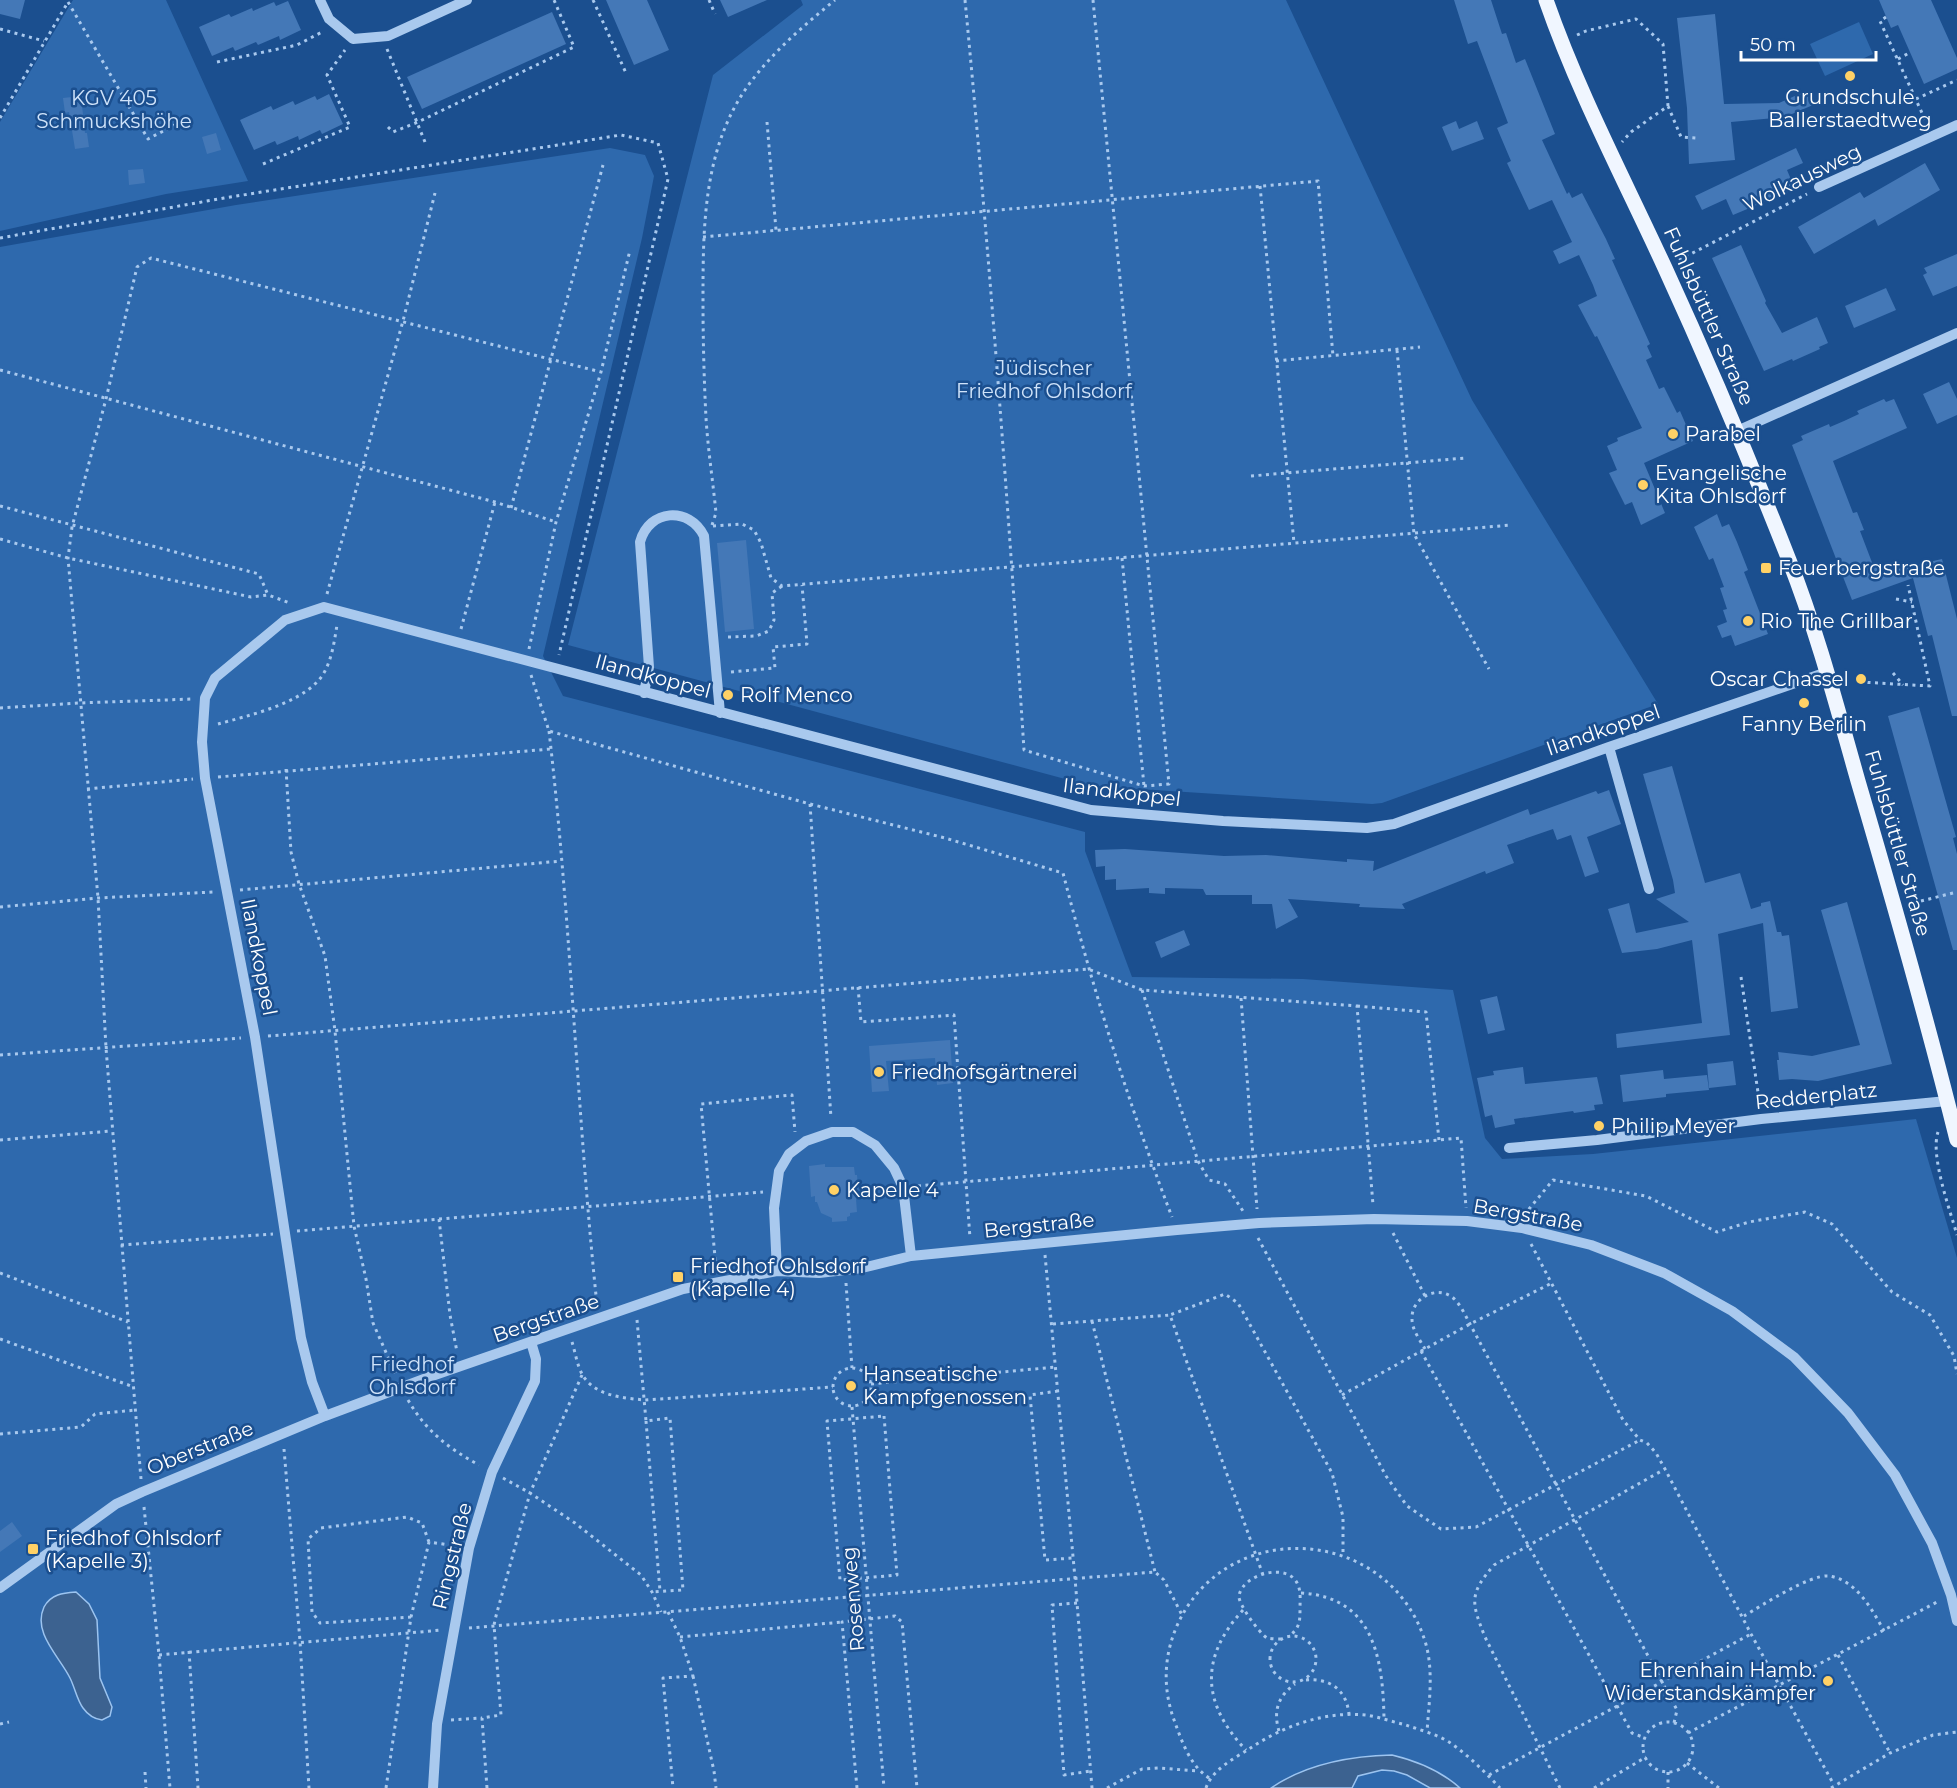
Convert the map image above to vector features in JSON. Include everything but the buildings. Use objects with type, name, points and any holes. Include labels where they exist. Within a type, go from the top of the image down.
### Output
[{"type":"main road","name":"Fuhlsbüttler Straße","points":[[1546,0],[1562,43],[1611,154],[1665,267],[1737,431],[1798,582],[1827,672],[1895,908],[1957,1140]]},
{"type":"street","points":[[320,0],[329,19],[353,39],[388,36],[467,0]]},
{"type":"street","name":"Wolkausweg","points":[[1819,187],[1957,125]]},
{"type":"street","points":[[1737,431],[1957,333]]},
{"type":"street","points":[[644,693],[649,667],[640,549],[642,536],[651,523],[674,514],[691,520],[704,536],[720,712]]},
{"type":"street","name":"Ilandkoppel","points":[[325,1416],[312,1382],[300,1338],[255,1037],[205,778],[202,742],[205,698],[215,678],[285,620],[324,607],[1091,810],[1223,821],[1367,828],[1394,824],[1827,672]]},
{"type":"street","points":[[1609,747],[1649,889]]},
{"type":"street","name":"Redderplatz","points":[[1509,1148],[1597,1140],[1761,1119],[1947,1101]]},
{"type":"street","points":[[777,1271],[774,1208],[779,1171],[789,1154],[806,1141],[832,1131],[853,1132],[875,1145],[894,1168],[903,1187],[911,1256]]},
{"type":"street","name":"Bergstraße","points":[[432,1376],[683,1289],[777,1271],[819,1273],[862,1268],[911,1256],[1255,1224],[1380,1220],[1467,1221],[1522,1228],[1591,1245],[1664,1273],[1732,1311],[1794,1357],[1848,1413],[1895,1475],[1932,1543],[1951,1595],[1957,1621]]},
{"type":"street","name":"Ringstraße","points":[[433,1788],[437,1720],[469,1548],[492,1472],[535,1381],[536,1359],[531,1342]]},
{"type":"street","name":"Oberstraße","points":[[0,1588],[116,1504],[283,1433],[432,1376]]},
{"type":"path","points":[[388,127],[393,132],[418,122],[574,46],[554,0]]},
{"type":"path","points":[[593,0],[626,73]]},
{"type":"path","points":[[709,0],[715,14]]},
{"type":"path","points":[[704,536],[712,526],[716,513],[706,421],[704,360],[703,237],[710,174],[728,122],[744,91],[788,40],[835,0]]},
{"type":"path","points":[[965,0],[986,211],[1024,750],[1144,786],[1169,784],[1093,0]]},
{"type":"path","points":[[0,118],[68,1],[148,139],[186,119]]},
{"type":"path","points":[[1886,17],[1880,21],[1933,136]]},
{"type":"path","points":[[1562,43],[1586,31],[1636,19],[1663,44],[1668,106],[1681,137],[1696,138]]},
{"type":"path","points":[[217,62],[297,45],[336,25]]},
{"type":"path","points":[[0,29],[44,41]]},
{"type":"path","points":[[381,36],[425,142]]},
{"type":"path","points":[[263,164],[350,127],[327,75],[353,39]]},
{"type":"path","points":[[1898,59],[1911,52]]},
{"type":"path","points":[[1916,99],[1957,80]]},
{"type":"path","points":[[1611,154],[1631,132],[1668,106]]},
{"type":"path","points":[[0,107],[6,108]]},
{"type":"path","points":[[767,122],[776,230]]},
{"type":"path","points":[[0,238],[224,198],[621,135],[658,142],[668,179],[556,668]]},
{"type":"path","points":[[511,508],[603,165]]},
{"type":"path","points":[[703,237],[1317,181],[1333,356]]},
{"type":"path","points":[[1260,186],[1294,543]]},
{"type":"path","name":"Wolkausweg","points":[[1665,267],[1819,187]]},
{"type":"path","points":[[324,607],[403,321],[435,193]]},
{"type":"path","points":[[598,1318],[587,1207],[551,749],[549,731],[526,661],[556,522],[602,372],[630,249]]},
{"type":"path","points":[[170,1788],[121,1245],[105,1048],[98,898],[68,558],[72,526],[106,399],[137,267],[151,258],[602,372]]},
{"type":"path","points":[[1276,361],[1420,348]]},
{"type":"path","points":[[1397,350],[1414,534],[1489,669]]},
{"type":"path","points":[[0,370],[495,502],[556,522]]},
{"type":"path","points":[[1251,476],[1465,458]]},
{"type":"path","points":[[458,643],[495,502]]},
{"type":"path","points":[[0,506],[259,574],[268,595]]},
{"type":"path","points":[[712,526],[742,524],[754,530],[761,543],[771,578],[782,586]]},
{"type":"path","points":[[714,638],[756,636],[769,631],[774,620],[772,593],[782,586],[1511,525]]},
{"type":"path","points":[[0,539],[68,558],[251,597],[268,595],[311,611]]},
{"type":"path","points":[[1122,558],[1144,786]]},
{"type":"path","points":[[717,673],[775,668],[773,646],[807,644],[802,584]]},
{"type":"path","points":[[1860,682],[1930,686],[1908,585]]},
{"type":"path","points":[[1896,599],[1912,602]]},
{"type":"path","points":[[203,728],[288,702],[318,682],[333,653],[339,611]]},
{"type":"path","points":[[1893,673],[1903,685]]},
{"type":"path","points":[[0,708],[205,698]]},
{"type":"path","points":[[549,731],[810,804],[945,838],[1063,873],[1088,969],[1152,1164],[1177,1230]]},
{"type":"path","points":[[87,789],[286,770],[551,749]]},
{"type":"path","points":[[286,770],[291,852],[299,884],[325,956],[335,1031],[354,1226],[373,1323],[402,1389],[418,1417],[451,1450],[530,1493],[574,1523],[641,1575],[661,1612]]},
{"type":"path","points":[[810,804],[832,1131]]},
{"type":"path","points":[[0,907],[98,898],[228,891],[561,861]]},
{"type":"path","points":[[1921,901],[1957,892]]},
{"type":"path","points":[[0,1055],[335,1031],[1088,969],[1142,990],[1426,1012],[1439,1140]]},
{"type":"path","points":[[1741,977],[1761,1119]]},
{"type":"path","points":[[858,987],[861,1022],[954,1015],[971,1250]]},
{"type":"path","points":[[1142,990],[1198,1161],[1209,1180],[1225,1184],[1255,1224],[1342,1395],[1386,1476],[1407,1506],[1441,1529],[1476,1527],[1640,1440]]},
{"type":"path","points":[[1241,998],[1253,1156],[1255,1224]]},
{"type":"path","points":[[1357,1006],[1367,1146],[1380,1220],[1425,1296]]},
{"type":"path","points":[[717,1282],[701,1104],[792,1095],[797,1148]]},
{"type":"path","points":[[0,1140],[112,1131]]},
{"type":"path","points":[[1936,1137],[1939,1170],[1957,1235]]},
{"type":"path","points":[[903,1187],[1461,1138],[1467,1221]]},
{"type":"path","points":[[1524,1215],[1553,1180],[1646,1196],[1717,1232],[1749,1222],[1805,1212],[1833,1224],[1892,1292],[1930,1315],[1954,1356],[1957,1374]]},
{"type":"path","points":[[121,1245],[777,1191]]},
{"type":"path","points":[[438,1219],[450,1315],[460,1366]]},
{"type":"path","points":[[1522,1228],[1623,1420],[1640,1440],[1652,1448],[1665,1469],[1832,1786],[1890,1753],[1933,1735],[1957,1732]]},
{"type":"path","points":[[1044,1242],[1092,1788]]},
{"type":"path","points":[[845,1270],[852,1368]]},
{"type":"path","points":[[0,1273],[128,1322]]},
{"type":"path","points":[[1342,1395],[1470,1324],[1552,1283]]},
{"type":"path","points":[[1646,1738],[1632,1733],[1616,1706],[1423,1350],[1412,1317],[1417,1303],[1425,1296],[1442,1293],[1453,1297],[1470,1324],[1677,1710],[1674,1723]]},
{"type":"path","points":[[1052,1324],[1170,1315],[1225,1294],[1238,1303],[1332,1473],[1342,1517],[1343,1556]]},
{"type":"path","points":[[635,1305],[660,1591]]},
{"type":"path","points":[[1170,1315],[1263,1575]]},
{"type":"path","points":[[1092,1321],[1155,1572],[1164,1580],[1182,1615]]},
{"type":"path","points":[[568,1328],[582,1375],[598,1389],[619,1398],[645,1400],[833,1387]]},
{"type":"path","points":[[0,1339],[135,1387]]},
{"type":"path","points":[[871,1384],[1056,1367]]},
{"type":"path","points":[[852,1368],[862,1370],[870,1378],[871,1384],[869,1397],[859,1405],[852,1407],[841,1403],[833,1387],[840,1371],[852,1368]]},
{"type":"path","points":[[437,1720],[482,1719],[501,1715],[494,1625],[530,1493],[582,1375]]},
{"type":"path","points":[[1058,1391],[1030,1395],[1045,1560],[1073,1558]]},
{"type":"path","name":"Rosenweg","points":[[852,1407],[884,1788]]},
{"type":"path","points":[[0,1434],[81,1427],[95,1414],[136,1410]]},
{"type":"path","points":[[884,1416],[897,1575],[840,1580],[827,1420],[854,1419],[884,1416]]},
{"type":"path","points":[[646,1421],[670,1418],[683,1590],[652,1592]]},
{"type":"path","points":[[283,1433],[309,1788]]},
{"type":"path","points":[[1560,1788],[1485,1637],[1476,1616],[1475,1591],[1494,1565],[1665,1469]]},
{"type":"path","points":[[386,1788],[411,1617],[429,1542],[422,1523],[407,1517],[321,1528],[308,1539],[312,1612],[320,1623],[411,1617]]},
{"type":"path","points":[[429,1542],[469,1548]]},
{"type":"path","points":[[1209,1779],[1198,1771],[1168,1703],[1165,1674],[1170,1642],[1182,1615],[1201,1589],[1226,1568],[1256,1554],[1285,1548],[1304,1548],[1343,1556],[1371,1569],[1395,1589],[1413,1614],[1425,1642],[1431,1672],[1427,1732]]},
{"type":"path","points":[[159,1655],[300,1641],[1155,1572]]},
{"type":"path","points":[[1281,1572],[1292,1577],[1298,1584],[1300,1593],[1300,1623],[1296,1631],[1281,1639],[1267,1638],[1239,1600],[1239,1594],[1250,1581],[1263,1575],[1281,1572]]},
{"type":"path","points":[[1743,1616],[1797,1585],[1827,1576],[1849,1584],[1869,1604],[1884,1630]]},
{"type":"path","points":[[1300,1593],[1320,1594],[1339,1602],[1363,1624],[1378,1651],[1384,1719]]},
{"type":"path","points":[[1688,1733],[1951,1595]]},
{"type":"path","points":[[1077,1603],[1052,1605],[1064,1774],[1091,1771]]},
{"type":"path","points":[[1244,1609],[1228,1626],[1217,1646],[1212,1668],[1212,1690],[1218,1712],[1229,1732],[1246,1750]]},
{"type":"path","points":[[668,1612],[680,1637],[693,1676],[716,1788]]},
{"type":"path","points":[[680,1637],[895,1616],[902,1622],[917,1788]]},
{"type":"path","points":[[842,1622],[857,1788]]},
{"type":"path","points":[[1488,1775],[1752,1634]]},
{"type":"path","points":[[1289,1636],[1296,1636],[1309,1642],[1316,1655],[1315,1669],[1305,1680]]},
{"type":"path","points":[[1281,1639],[1271,1651],[1271,1667],[1281,1679],[1297,1683]]},
{"type":"path","points":[[189,1651],[198,1788]]},
{"type":"path","points":[[1838,1655],[1890,1753]]},
{"type":"path","points":[[673,1788],[663,1678],[693,1676]]},
{"type":"path","points":[[1279,1731],[1276,1709],[1280,1698],[1287,1689],[1305,1680],[1327,1681],[1336,1687],[1344,1695],[1349,1715]]},
{"type":"path","points":[[1206,1788],[1209,1779],[1246,1750],[1279,1731],[1313,1719],[1366,1715],[1427,1732],[1446,1740],[1468,1756],[1500,1788]]},
{"type":"path","points":[[482,1719],[487,1788]]},
{"type":"path","points":[[0,1724],[9,1722]]},
{"type":"path","points":[[1674,1723],[1680,1725],[1688,1733],[1693,1748],[1687,1763],[1682,1768],[1668,1772],[1655,1768],[1646,1758],[1644,1750],[1646,1738],[1658,1724],[1674,1723]]},
{"type":"path","points":[[1594,1788],[1646,1758]]},
{"type":"path","points":[[1687,1763],[1719,1788]]},
{"type":"path","points":[[1107,1788],[1142,1769],[1198,1771]]},
{"type":"path","points":[[145,1772],[146,1788]]},
{"type":"path","points":[[1668,1772],[1668,1788]]},
{"type":"green space","name":"KGV 405 Schmuckshöhe","points":[[73,0],[166,0],[248,181],[166,194],[0,231],[0,122]]},
{"type":"green space","name":"Jüdischer Friedhof Ohlsdorf","points":[[801,0],[1286,0],[1472,400],[1658,704],[1382,803],[1372,804],[1091,786],[568,645],[713,75],[803,5]]},
{"type":"green space","points":[[1859,22],[1873,54],[1825,76],[1810,44]]},
{"type":"green space","name":"Friedhof Ohlsdorf","points":[[610,148],[645,155],[654,176],[642,238],[543,656],[563,696],[1085,832],[1085,851],[1132,977],[1303,979],[1453,990],[1485,1138],[1502,1159],[1593,1154],[1916,1119],[1957,1258],[1957,1788],[0,1788],[0,247],[236,205]]},
{"type":"shaded area","points":[[76,1592],[89,1604],[97,1620],[100,1678],[112,1707],[110,1716],[102,1720],[91,1716],[81,1705],[66,1670],[44,1635],[42,1626],[41,1617],[50,1599]]},
{"type":"shaded area","points":[[1392,1755],[1428,1767],[1460,1788],[1430,1788],[1407,1775],[1382,1770],[1358,1776],[1352,1788],[1271,1788],[1314,1767],[1361,1757]]},
{"type":"place","name":"Grundschule Ballerstaedtweg","points":[[1850,76]]},
{"type":"place","name":"Parabel","points":[[1673,434]]},
{"type":"place","name":"Evangelische Kita Ohlsdorf","points":[[1643,485]]},
{"type":"place","name":"Feuerbergstraße","points":[[1766,568]]},
{"type":"place","name":"Rio The Grillbar","points":[[1748,621]]},
{"type":"place","name":"Oscar Chassel","points":[[1861,679]]},
{"type":"place","name":"Rolf Menco","points":[[728,695]]},
{"type":"place","name":"Fanny Berlin","points":[[1804,703]]},
{"type":"place","name":"Friedhofsgärtnerei","points":[[879,1072]]},
{"type":"place","name":"Philip Meyer","points":[[1599,1126]]},
{"type":"place","name":"Kapelle 4","points":[[834,1190]]},
{"type":"place","name":"Friedhof Ohlsdorf (Kapelle 4)","points":[[678,1277]]},
{"type":"place","name":"Hanseatische Kampfgenossen","points":[[851,1386]]},
{"type":"place","name":"Friedhof Ohlsdorf (Kapelle 3)","points":[[33,1549]]},
{"type":"place","name":"Ehrenhain Hamb. Widerstandskämpfer","points":[[1828,1681]]}]
